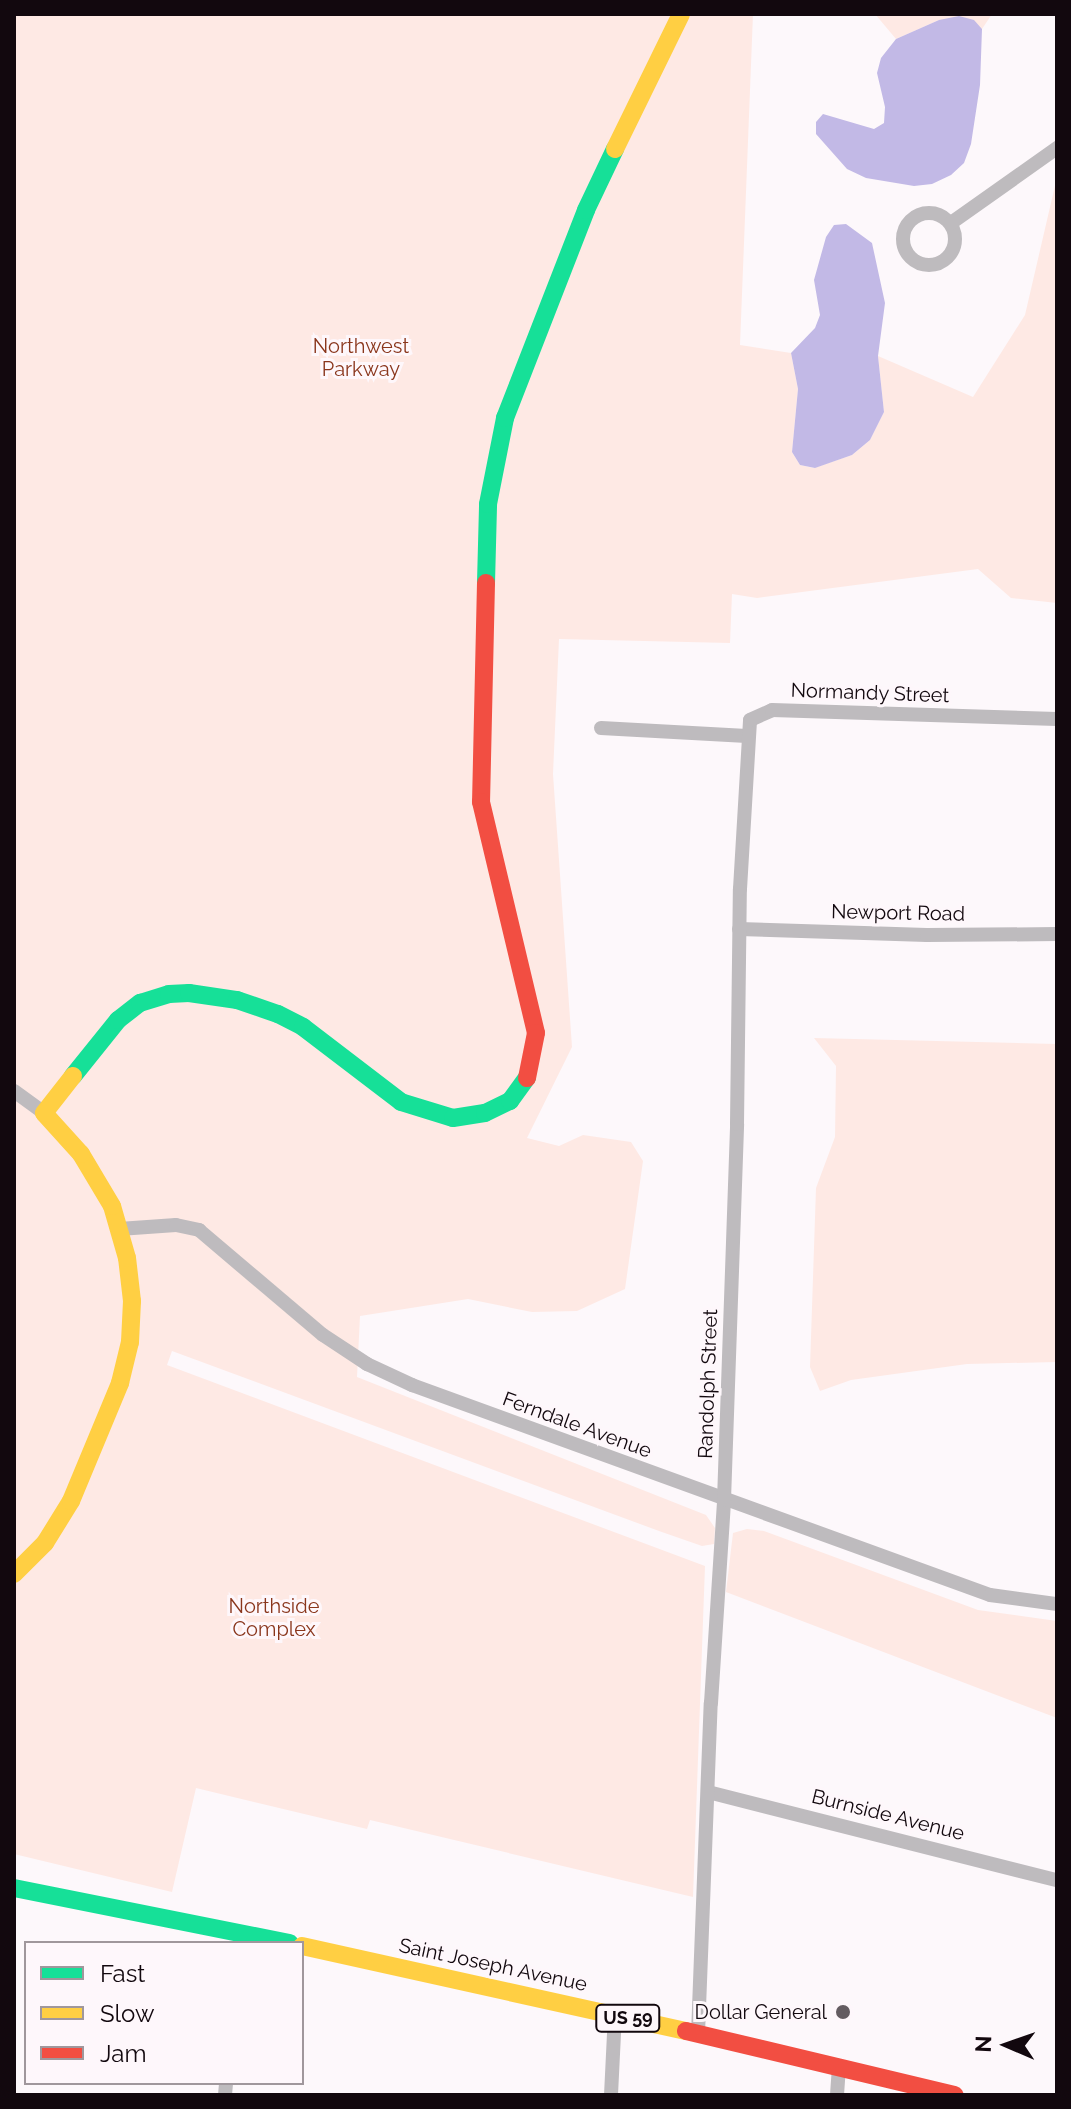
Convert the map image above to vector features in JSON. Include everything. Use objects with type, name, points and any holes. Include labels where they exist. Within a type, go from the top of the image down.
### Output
[{"type":"street","points":[[44,1113],[118,1020],[140,1003],[169,994],[219,996],[278,1014],[303,1027],[401,1102],[429,1113],[453,1118],[485,1113],[510,1101],[527,1080],[536,1033],[481,802],[488,504],[494,462],[505,418],[586,210],[681,14]]},
{"type":"street","points":[[951,223],[1057,148]]},
{"type":"street","name":"Normandy Street","points":[[747,736],[750,720],[772,710],[1057,719]]},
{"type":"street","points":[[601,728],[747,736]]},
{"type":"street","name":"Randolph Street","points":[[698,2034],[724,1500],[747,736]]},
{"type":"street","name":"Newport Road","points":[[739,929],[927,935],[1057,934]]},
{"type":"street","points":[[14,1091],[44,1113],[81,1154],[112,1206],[127,1258],[132,1301],[130,1342],[120,1383],[71,1501],[45,1543],[14,1574]]},
{"type":"street","name":"Ferndale Avenue","points":[[119,1229],[176,1225],[199,1230],[323,1335],[367,1364],[412,1385],[990,1595],[1057,1604]]},
{"type":"street","name":"Burnside Avenue","points":[[708,1792],[1057,1880]]},
{"type":"street","points":[[14,1872],[232,1937],[271,1941]]},
{"type":"street","points":[[14,1888],[151,1913]]},
{"type":"street","name":"Saint Joseph Avenue","points":[[304,1946],[615,2014],[954,2095]]},
{"type":"street","points":[[611,2095],[615,2014]]},
{"type":"street","points":[[837,2095],[839,2068]]},
{"type":"green space","name":"Northwest Parkway","points":[[14,14],[753,14],[740,345],[791,353],[798,389],[792,452],[800,465],[814,468],[852,455],[870,440],[884,412],[878,356],[973,397],[1025,315],[1057,177],[1057,603],[1011,598],[978,569],[757,598],[732,594],[730,643],[559,639],[553,774],[572,1047],[527,1138],[559,1146],[583,1135],[631,1142],[643,1161],[625,1289],[577,1311],[532,1312],[468,1299],[360,1316],[357,1377],[706,1515],[715,1528],[714,1544],[702,1546],[659,1531],[172,1351],[167,1365],[705,1566],[693,1897],[370,1820],[367,1829],[196,1788],[172,1892],[14,1854]]},
{"type":"green space","points":[[875,14],[992,14],[982,29],[973,20],[939,20],[896,39]]},
{"type":"green space","points":[[814,1038],[1057,1044],[1057,1362],[967,1364],[851,1380],[820,1391],[810,1367],[816,1188],[835,1137],[836,1066]]},
{"type":"green space","points":[[747,1529],[764,1531],[978,1610],[1057,1621],[1057,1718],[726,1592],[733,1533]]},
{"type":"shaded area","points":[[959,16],[974,20],[982,29],[980,85],[971,144],[964,163],[951,175],[932,184],[914,186],[866,178],[847,169],[816,134],[816,122],[823,114],[874,129],[884,123],[885,107],[877,73],[881,58],[896,39],[939,20]]},
{"type":"shaded area","points":[[846,224],[872,243],[885,303],[878,356],[884,412],[870,440],[852,455],[815,468],[800,465],[792,452],[798,389],[791,353],[815,328],[820,315],[814,280],[826,237],[834,225]]},
{"type":"traffic: fast","points":[[486,583],[488,504],[505,418],[586,210],[615,149]]},
{"type":"traffic: fast","points":[[73,1076],[118,1020],[140,1003],[169,994],[189,993],[237,1000],[278,1014],[303,1027],[401,1102],[453,1118],[485,1113],[510,1101],[527,1078]]},
{"type":"traffic: fast","points":[[14,1888],[280,1941]]},
{"type":"traffic: slow","points":[[615,149],[681,14]]},
{"type":"traffic: slow","points":[[14,1574],[45,1543],[71,1501],[120,1383],[130,1342],[132,1301],[127,1258],[112,1206],[81,1154],[44,1113],[73,1076]]},
{"type":"traffic: slow","points":[[304,1946],[686,2031]]},
{"type":"traffic: jam","points":[[486,583],[481,802],[536,1033],[527,1078]]},
{"type":"traffic: jam","points":[[686,2031],[954,2095]]},
{"type":"place","name":"Dollar General","points":[[843,2012]]},
{"type":"park label","name":"Northside Complex","points":[[274,1618]]}]
